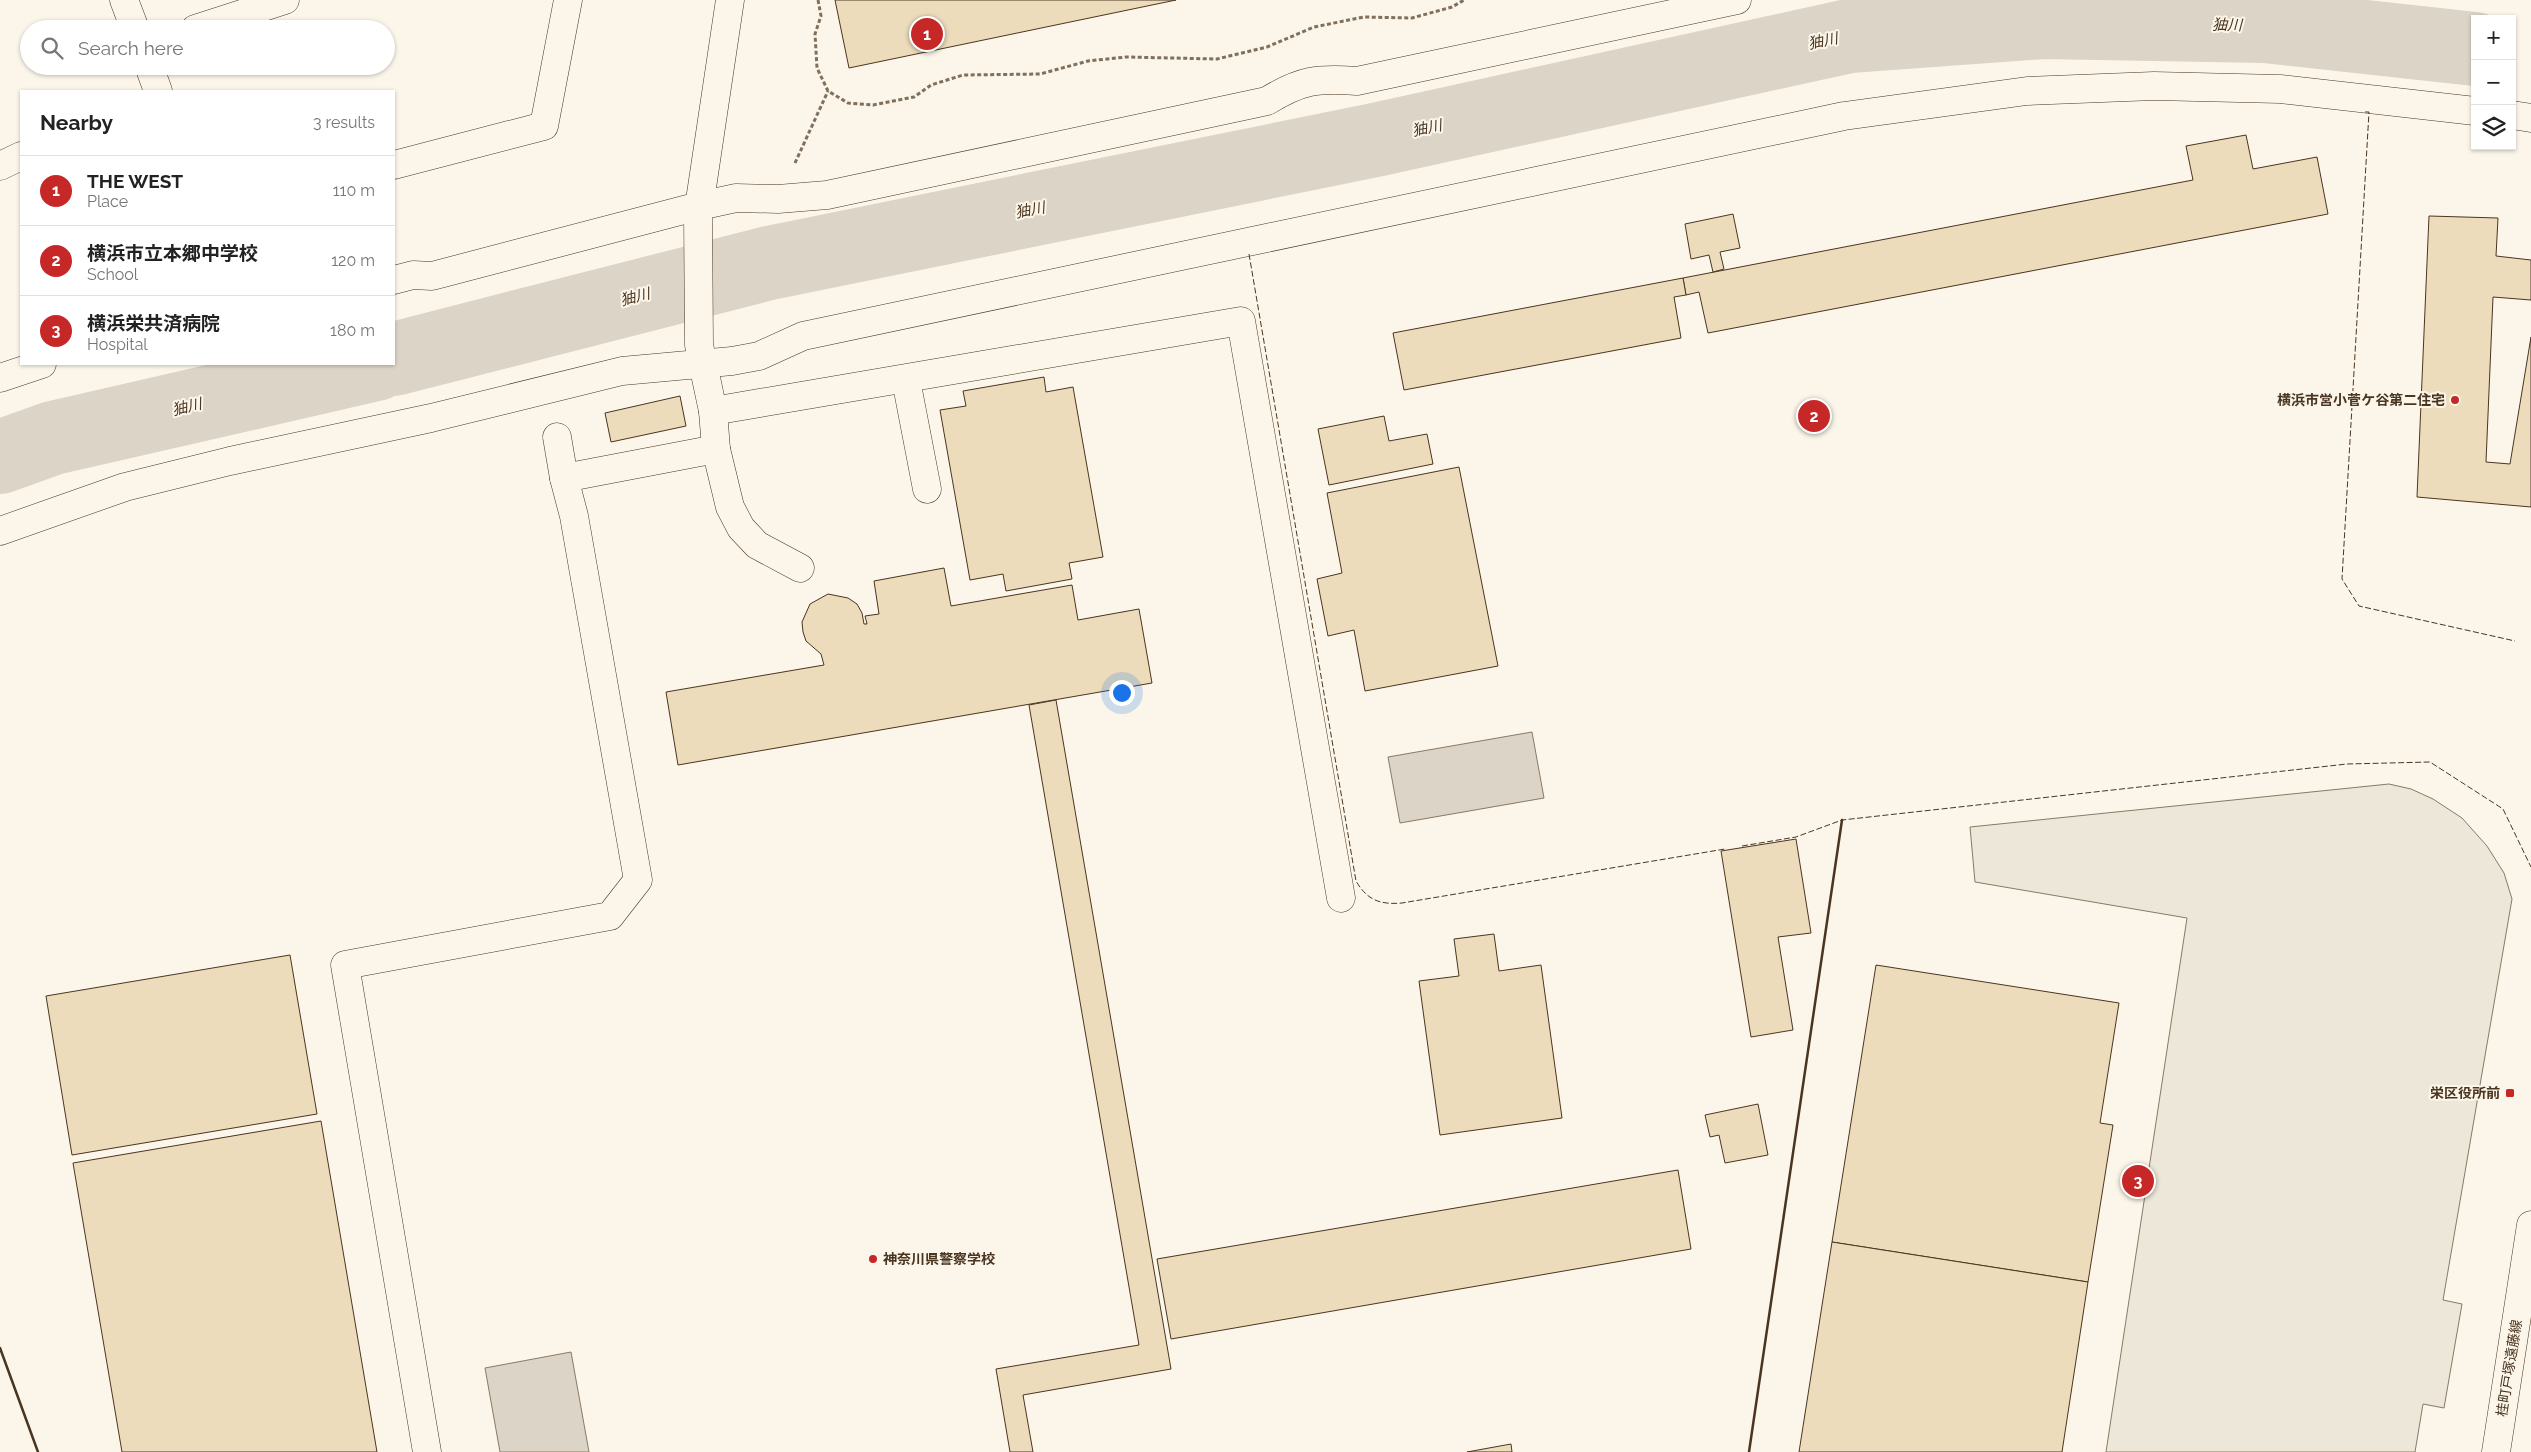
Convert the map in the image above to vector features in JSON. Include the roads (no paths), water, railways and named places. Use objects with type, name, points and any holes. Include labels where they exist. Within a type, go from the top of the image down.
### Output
[{"type":"street","points":[[124,0],[132,20]]},
{"type":"street","points":[[223,20],[285,0]]},
{"type":"street","points":[[395,165],[544,126],[568,0]]},
{"type":"street","points":[[730,0],[698,210],[702,354],[713,411],[716,450],[730,506],[741,528],[758,545],[800,568]]},
{"type":"street","points":[[395,280],[413,276],[432,276],[698,210],[736,198],[778,199],[827,195],[1267,101],[1286,89],[1306,81],[1333,79],[1357,81],[1737,0]]},
{"type":"street","points":[[152,75],[158,90]]},
{"type":"street","points":[[0,531],[125,488],[230,461],[431,418],[622,371],[702,354],[759,356],[802,336],[1844,116],[2027,91],[2154,86],[2280,89],[2471,111]]},
{"type":"street","points":[[2516,116],[2531,118]]},
{"type":"street","points":[[0,166],[20,156]]},
{"type":"street","points":[[713,411],[906,380],[1241,321],[1341,898]]},
{"type":"street","points":[[0,378],[39,365]]},
{"type":"street","points":[[906,380],[927,489]]},
{"type":"street","points":[[428,1452],[345,964],[610,916],[638,880],[574,516],[556,436]]},
{"type":"street","points":[[564,478],[716,450]]},
{"type":"street","name":"桂町戸塚遠藤線","points":[[2496,1452],[2531,1225]]},
{"type":"waterway","name":"㹨川","points":[[395,359],[769,263],[1375,140],[1849,36],[2044,22],[2265,26],[2471,49]]},
{"type":"waterway","name":"㹨川","points":[[0,457],[53,438],[372,365]]},
{"type":"place","name":"THE WEST","points":[[927,34]]},
{"type":"place","name":"横浜市営小菅ケ谷第二住宅","points":[[2455,400]]},
{"type":"place","name":"横浜市立本郷中学校","points":[[1814,416]]},
{"type":"place","name":"栄区役所前","points":[[2510,1093]]},
{"type":"place","name":"横浜栄共済病院","points":[[2138,1181]]},
{"type":"place","name":"神奈川県警察学校","points":[[873,1259]]}]
